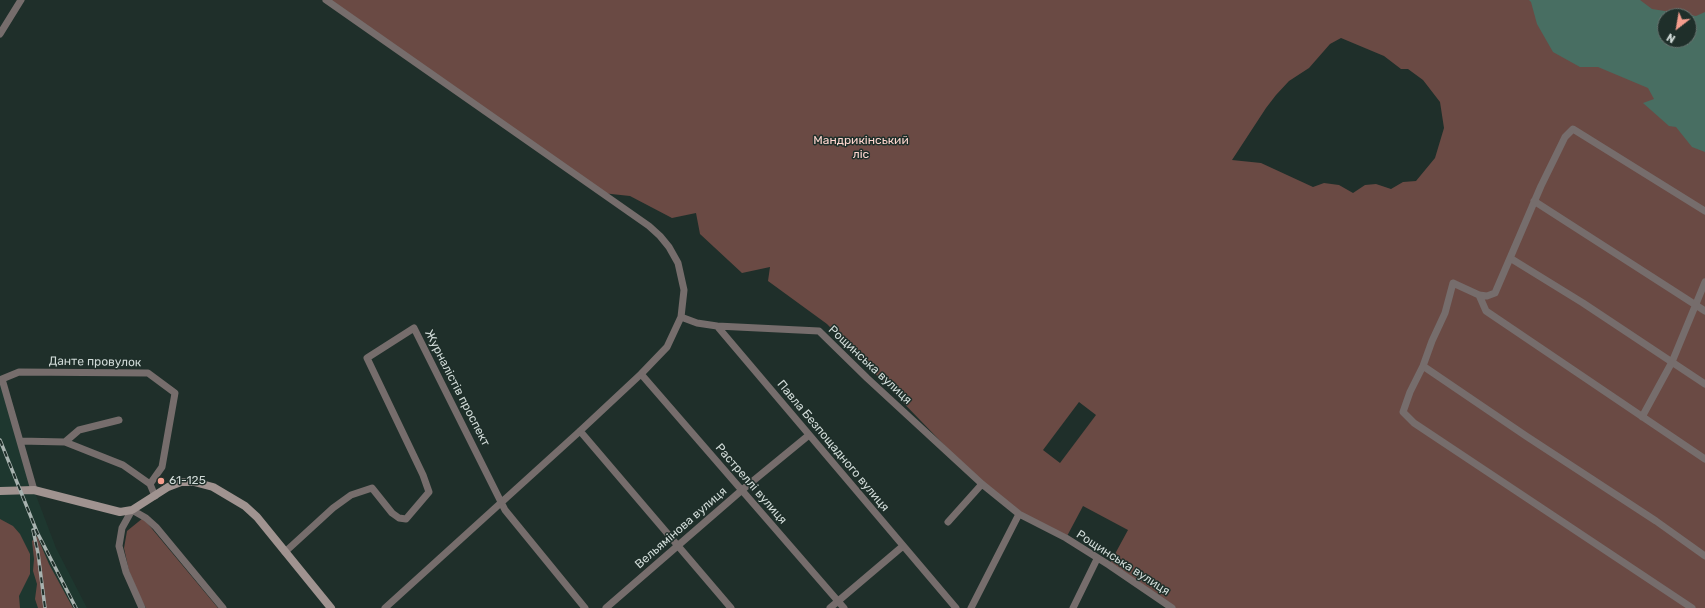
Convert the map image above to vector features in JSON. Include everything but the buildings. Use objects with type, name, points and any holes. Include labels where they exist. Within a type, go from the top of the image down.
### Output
[{"type":"main road","points":[[0,490],[34,490],[120,512],[132,510],[168,487],[181,482],[194,482],[213,487],[245,506],[257,517],[331,608]]},
{"type":"street","points":[[0,34],[21,0]]},
{"type":"street","points":[[326,0],[649,226],[669,247],[678,263],[684,290],[681,317],[667,347],[641,374],[580,431],[385,608]]},
{"type":"street","points":[[1692,608],[1414,423],[1403,412],[1410,392],[1423,366],[1432,341],[1445,313],[1453,283],[1479,295],[1487,296],[1495,293],[1534,201],[1565,137],[1573,129],[1705,211]]},
{"type":"street","points":[[1534,201],[1705,311]]},
{"type":"street","points":[[1510,258],[1705,384]]},
{"type":"street","points":[[1642,418],[1672,362],[1705,282]]},
{"type":"street","points":[[1479,295],[1486,311],[1642,418],[1705,458]]},
{"type":"street","points":[[681,317],[697,323],[717,326]]},
{"type":"street","name":"Павла Безпощадного вулиця","points":[[717,326],[956,608]]},
{"type":"street","name":"Рощинська вулиця","points":[[717,326],[819,331],[867,378],[982,484],[1019,514],[1066,538],[1172,608]]},
{"type":"street","name":"Журналістів проспект","points":[[285,552],[333,508],[351,495],[372,488],[392,513],[399,518],[406,519],[429,492],[423,475],[367,358],[414,328],[500,502]]},
{"type":"street","points":[[1423,366],[1526,436],[1656,521],[1705,556]]},
{"type":"street","name":"Данте провулок","points":[[34,490],[2,379],[19,372],[148,373],[175,393],[162,467],[150,484]]},
{"type":"street","name":"Растреллі вулиця","points":[[641,374],[844,608]]},
{"type":"street","points":[[65,442],[79,430],[119,420]]},
{"type":"street","points":[[580,431],[731,608]]},
{"type":"street","name":"Вельямінова вулиця","points":[[606,608],[677,545],[809,435]]},
{"type":"street","points":[[20,441],[65,442],[123,465],[150,484],[155,496]]},
{"type":"street","points":[[948,522],[982,484]]},
{"type":"street","points":[[500,502],[504,510],[585,608]]},
{"type":"street","points":[[142,608],[126,572],[119,546],[122,528],[132,510],[146,518],[156,527],[223,608]]},
{"type":"street","points":[[971,608],[1019,514]]},
{"type":"street","points":[[830,608],[903,546]]},
{"type":"street","points":[[1073,608],[1098,558]]},
{"type":"shaded area","points":[[1529,0],[1640,0],[1652,9],[1657,10],[1657,48],[1697,48],[1697,16],[1705,12],[1705,152],[1692,147],[1676,127],[1669,126],[1643,103],[1654,99],[1648,88],[1598,67],[1580,67],[1553,52],[1537,24],[1531,2]]},
{"type":"shaded area","points":[[0,373],[34,490],[56,548],[87,608],[0,608]]},
{"type":"green space","name":"Мандрикінський ліс","points":[[326,0],[1705,0],[1705,608],[1172,608],[1109,565],[1128,530],[1083,506],[1066,538],[1036,524],[982,484],[827,324],[768,281],[770,267],[742,273],[700,234],[696,213],[672,218],[630,196],[602,193]],"holes":[[[1341,38],[1384,56],[1401,69],[1408,69],[1423,80],[1440,102],[1444,128],[1435,158],[1416,181],[1403,182],[1391,189],[1376,184],[1365,185],[1353,193],[1339,185],[1324,183],[1313,187],[1261,163],[1232,160],[1276,95],[1289,81],[1309,68],[1330,44]],[[1079,402],[1096,415],[1060,463],[1043,450]]]},
{"type":"green space","points":[[143,518],[218,608],[146,608],[129,571],[124,548],[127,531]]},
{"type":"green space","points":[[0,519],[13,526],[20,534],[30,554],[30,574],[19,596],[20,608],[0,608]]},
{"type":"green space","points":[[37,536],[49,564],[73,608],[38,608],[35,599],[37,584],[33,571],[34,559],[32,541]]},
{"type":"railway","points":[[0,440],[37,532],[76,608]]},
{"type":"railway","points":[[33,530],[38,553],[45,608]]},
{"type":"place","name":"61-125","points":[[161,481]]}]
